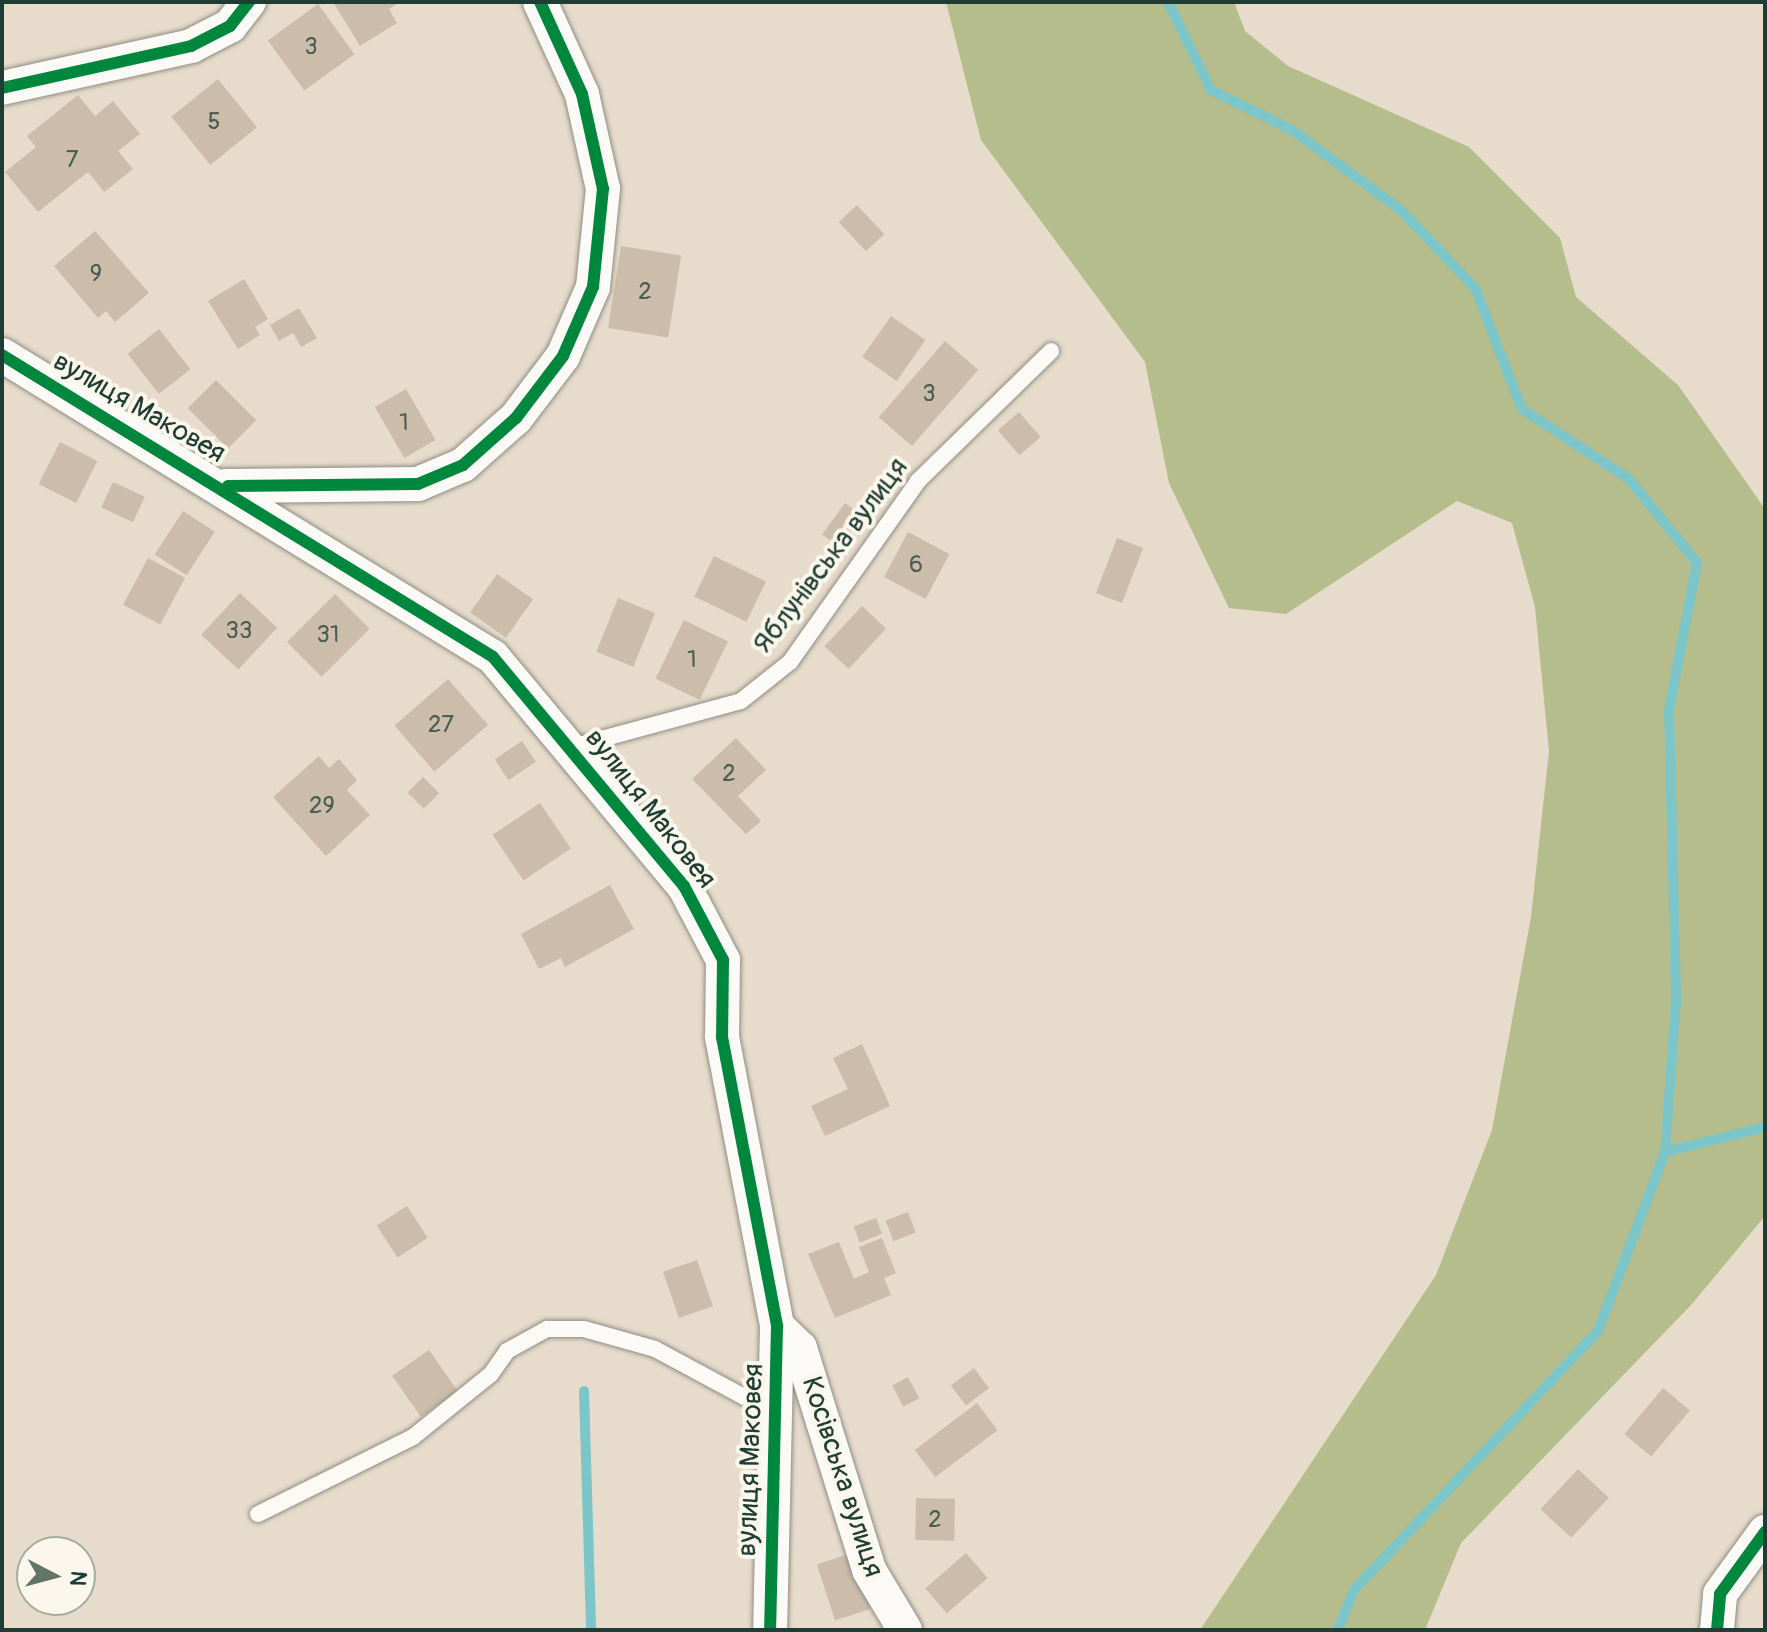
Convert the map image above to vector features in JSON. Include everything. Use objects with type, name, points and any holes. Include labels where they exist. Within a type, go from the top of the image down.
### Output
[{"type":"street","points":[[2,88],[191,46],[230,26],[249,2]]},
{"type":"street","points":[[226,486],[418,484],[463,465],[516,418],[563,356],[593,287],[603,189],[582,94],[540,2]]},
{"type":"street","name":"вулиця Маковея","points":[[2,355],[226,486],[493,657],[572,747],[684,886],[723,960],[722,1037],[777,1326],[779,1417],[770,1630]]},
{"type":"street","name":"Косівська вулиця","points":[[777,1326],[800,1348],[869,1570],[905,1630]]},
{"type":"street","points":[[1717,1630],[1720,1594],[1765,1532]]},
{"type":"lane","name":"Яблунівська вулиця","points":[[572,747],[741,701],[790,662],[918,481],[1051,351]]},
{"type":"lane","points":[[258,1514],[413,1437],[491,1374],[507,1351],[547,1329],[584,1329],[655,1349],[779,1417]]},
{"type":"green space","points":[[946,2],[1234,2],[1245,31],[1288,66],[1469,147],[1560,238],[1576,297],[1678,385],[1765,509],[1765,1216],[1692,1304],[1461,1543],[1425,1630],[1200,1630],[1436,1275],[1492,1130],[1531,917],[1549,751],[1535,607],[1512,523],[1457,501],[1286,614],[1229,608],[1169,483],[1145,362],[981,140]]},
{"type":"building","points":[[333,2],[400,2],[389,9],[397,23],[360,46]]},
{"type":"building","points":[[318,4],[354,54],[304,91],[268,40]]},
{"type":"building","points":[[218,79],[257,127],[210,165],[171,117]]},
{"type":"building","points":[[78,95],[95,116],[113,101],[140,134],[118,151],[133,169],[104,192],[88,172],[38,212],[5,172],[36,147],[27,136]]},
{"type":"building","points":[[857,205],[884,234],[866,251],[839,222]]},
{"type":"building","points":[[95,231],[149,293],[115,322],[106,311],[98,318],[54,266]]},
{"type":"building","points":[[621,246],[681,256],[668,338],[608,328]]},
{"type":"building","points":[[244,279],[268,319],[255,327],[260,335],[238,349],[208,301]]},
{"type":"building","points":[[299,308],[317,338],[301,347],[293,333],[279,341],[270,325]]},
{"type":"building","points":[[891,316],[925,340],[897,381],[862,357]]},
{"type":"building","points":[[159,329],[190,369],[159,394],[127,354]]},
{"type":"building","points":[[945,341],[978,370],[912,446],[879,417]]},
{"type":"building","points":[[216,380],[256,420],[228,449],[188,408]]},
{"type":"building","points":[[406,389],[436,440],[404,458],[375,407]]},
{"type":"building","points":[[1019,412],[1041,437],[1020,455],[998,430]]},
{"type":"building","points":[[60,442],[97,461],[76,503],[39,484]]},
{"type":"building","points":[[113,482],[145,497],[133,522],[101,507]]},
{"type":"building","points":[[845,503],[866,518],[843,550],[822,535]]},
{"type":"building","points":[[183,511],[215,532],[187,575],[155,555]]},
{"type":"building","points":[[908,532],[949,554],[926,599],[884,577]]},
{"type":"building","points":[[1117,538],[1143,548],[1122,603],[1096,593]]},
{"type":"building","points":[[714,556],[766,581],[746,622],[694,596]]},
{"type":"building","points":[[148,558],[185,578],[160,625],[123,605]]},
{"type":"building","points":[[497,574],[533,599],[506,638],[470,613]]},
{"type":"building","points":[[240,593],[277,628],[238,669],[201,635]]},
{"type":"building","points":[[335,594],[370,629],[322,677],[287,642]]},
{"type":"building","points":[[618,598],[655,613],[633,667],[596,652]]},
{"type":"building","points":[[862,606],[886,629],[849,669],[824,646]]},
{"type":"building","points":[[684,620],[728,641],[700,700],[656,678]]},
{"type":"building","points":[[448,679],[488,725],[434,772],[394,726]]},
{"type":"building","points":[[736,738],[766,770],[738,796],[761,821],[746,834],[692,779]]},
{"type":"building","points":[[522,741],[536,762],[509,780],[495,759]]},
{"type":"building","points":[[319,756],[329,768],[339,759],[357,780],[347,790],[370,815],[326,856],[273,797]]},
{"type":"building","points":[[423,777],[439,793],[424,809],[407,793]]},
{"type":"building","points":[[540,803],[571,849],[524,880],[493,835]]},
{"type":"building","points":[[610,885],[634,929],[565,967],[561,958],[539,969],[521,934]]},
{"type":"building","points":[[862,1044],[890,1106],[825,1136],[811,1106],[848,1089],[833,1058]]},
{"type":"building","points":[[407,1206],[428,1238],[398,1257],[377,1226]]},
{"type":"building","points":[[908,1212],[916,1233],[893,1241],[886,1221]]},
{"type":"building","points":[[876,1218],[882,1234],[860,1242],[854,1227]]},
{"type":"building","points":[[882,1238],[896,1273],[884,1278],[891,1295],[835,1318],[808,1254],[839,1242],[854,1279],[869,1272],[859,1247]]},
{"type":"building","points":[[697,1260],[713,1306],[679,1318],[663,1272]]},
{"type":"building","points":[[429,1350],[458,1391],[421,1417],[392,1376]]},
{"type":"building","points":[[974,1368],[989,1388],[966,1405],[951,1385]]},
{"type":"building","points":[[908,1377],[919,1398],[903,1407],[892,1385]]},
{"type":"building","points":[[1663,1388],[1690,1410],[1651,1456],[1624,1434]]},
{"type":"building","points":[[977,1403],[997,1430],[935,1477],[915,1450]]},
{"type":"building","points":[[1578,1469],[1609,1498],[1571,1538],[1540,1509]]},
{"type":"building","points":[[916,1498],[955,1499],[954,1541],[915,1540]]},
{"type":"building","points":[[852,1553],[870,1609],[835,1621],[817,1564]]},
{"type":"building","points":[[966,1553],[988,1578],[947,1613],[925,1588]]},
{"type":"waterway","points":[[1168,2],[1211,90],[1292,130],[1401,210],[1475,288],[1522,409],[1629,479],[1697,563],[1669,710],[1676,1000],[1665,1152],[1598,1331],[1354,1590],[1338,1630]]},
{"type":"waterway","points":[[1665,1152],[1765,1127]]},
{"type":"waterway","points":[[584,1391],[591,1630]]},
{"type":"cycle path","points":[[2,88],[191,46],[230,26],[249,2]]},
{"type":"cycle path","points":[[228,486],[418,484],[463,465],[516,418],[563,356],[593,287],[603,189],[582,94],[540,2]]},
{"type":"cycle path","points":[[2,355],[493,657],[684,886],[723,960],[722,1037],[777,1326],[770,1630]]},
{"type":"cycle path","points":[[1717,1630],[1720,1594],[1765,1532]]}]
